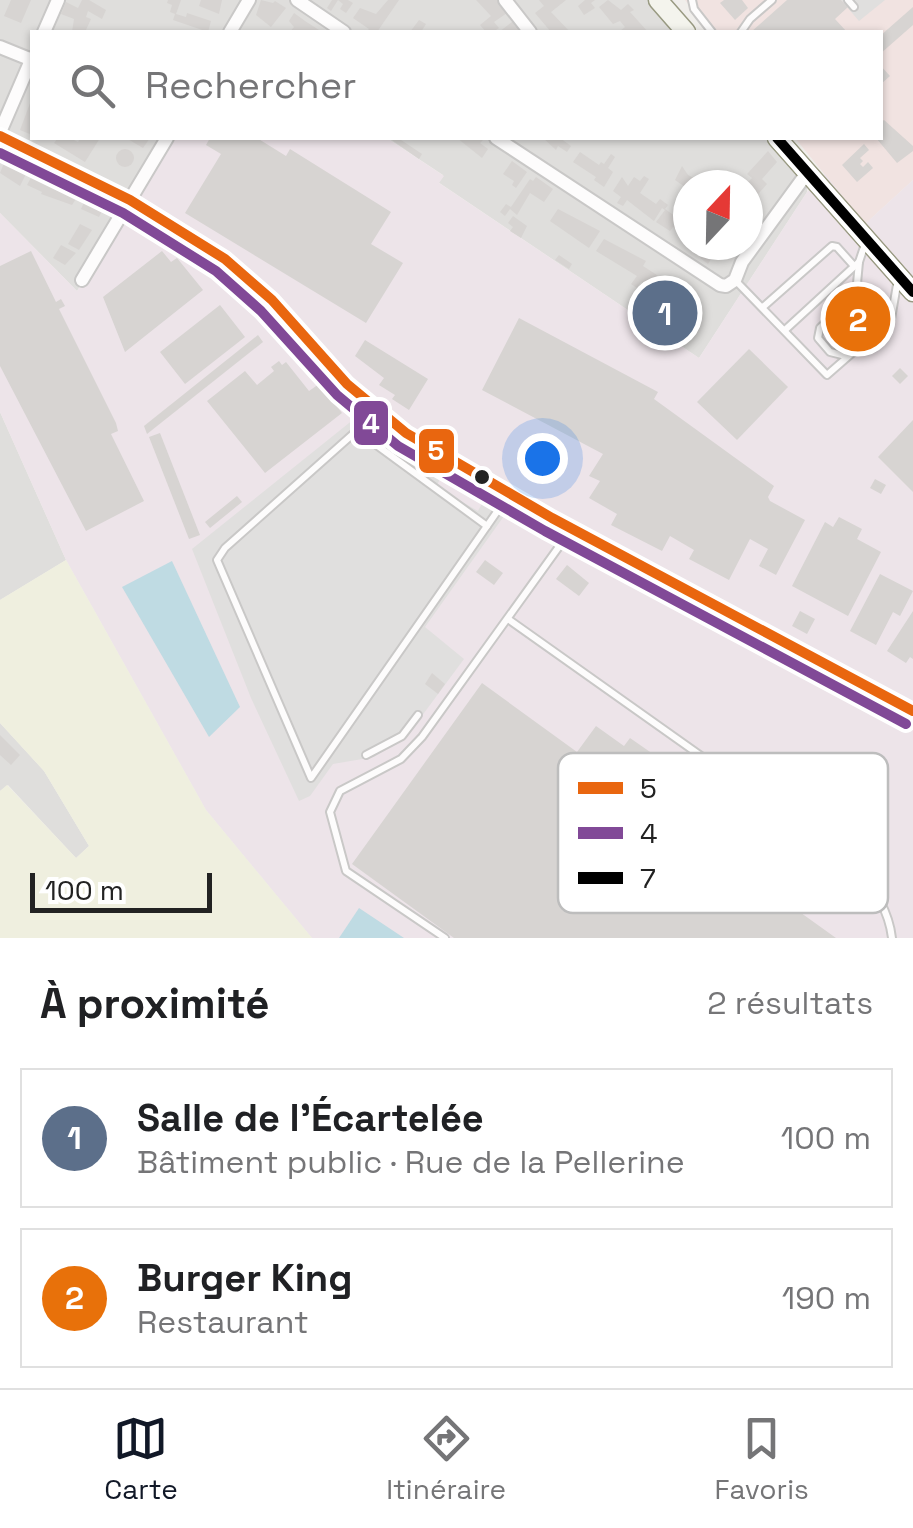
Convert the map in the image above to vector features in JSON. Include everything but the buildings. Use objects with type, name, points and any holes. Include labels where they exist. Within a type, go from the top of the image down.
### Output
[{"type":"main road","points":[[658,0],[684,30]]},
{"type":"main road","points":[[779,140],[913,292]]},
{"type":"street","points":[[45,30],[58,0]]},
{"type":"street","points":[[231,30],[250,0]]},
{"type":"street","points":[[297,0],[341,30]]},
{"type":"street","points":[[506,0],[528,30]]},
{"type":"street","points":[[0,47],[30,58]]},
{"type":"street","points":[[30,64],[0,134],[130,200],[225,258],[272,300],[348,384],[406,433],[571,529],[913,711]]},
{"type":"street","points":[[82,280],[166,140]]},
{"type":"street","points":[[503,140],[720,286],[734,280],[742,262],[808,173]]},
{"type":"lane","points":[[692,0],[694,9],[710,30]]},
{"type":"lane","points":[[758,0],[760,11]]},
{"type":"lane","points":[[743,30],[772,0]]},
{"type":"lane","points":[[848,0],[854,7]]},
{"type":"lane","points":[[866,240],[856,264],[856,294],[820,328],[818,338],[830,352],[842,354],[870,330],[879,331]]},
{"type":"lane","points":[[764,307],[832,246],[856,264]]},
{"type":"lane","points":[[785,330],[856,264]]},
{"type":"lane","points":[[734,280],[827,375],[894,314],[898,276]]},
{"type":"lane","points":[[376,408],[371,418],[225,548],[217,560],[310,778],[501,506],[516,497]]},
{"type":"lane","points":[[356,430],[487,526]]},
{"type":"lane","points":[[445,938],[346,871],[330,812],[340,790],[401,759],[422,737],[571,529]]},
{"type":"lane","points":[[508,619],[697,753]]},
{"type":"lane","points":[[366,755],[402,736],[418,715]]},
{"type":"lane","points":[[886,913],[892,938]]},
{"type":"shaded area","points":[[0,0],[658,0],[684,30],[30,30],[30,140],[174,140],[77,291],[0,213]]},
{"type":"shaded area","points":[[685,0],[913,0],[913,180],[865,224],[797,140],[883,140],[883,30],[709,30]]},
{"type":"shaded area","points":[[841,0],[885,0],[859,21]]},
{"type":"shaded area","points":[[174,140],[390,140],[444,176],[439,183],[699,358],[807,192],[825,174],[865,224],[913,180],[913,938],[312,938],[206,810],[66,560],[0,412],[0,213],[77,291]]},
{"type":"shaded area","points":[[390,140],[779,140],[807,173],[807,192],[763,260],[763,170],[673,170],[673,260],[763,260],[699,358],[438,182],[443,175]]},
{"type":"shaded area","points":[[364,411],[404,446],[445,469],[436,487],[478,511],[488,492],[493,508],[504,516],[425,627],[464,659],[407,736],[374,757],[333,764],[310,796],[299,801],[251,698],[192,549]]},
{"type":"shaded area","points":[[0,412],[66,560],[0,600]]},
{"type":"shaded area","points":[[0,723],[44,771],[89,846],[76,858],[8,785],[0,791]]},
{"type":"green space","points":[[66,560],[206,810],[312,938],[0,938],[0,791],[7,785],[76,858],[89,846],[44,771],[0,723],[0,600]]},
{"type":"water","points":[[172,561],[240,707],[209,737],[122,587]]},
{"type":"water","points":[[359,908],[404,938],[339,938]]},
{"type":"transit line","name":"5","points":[[0,136],[130,200],[225,259],[272,300],[347,384],[406,433],[552,518],[913,711]]},
{"type":"transit line","name":"7","points":[[779,140],[913,292]]},
{"type":"transit line","name":"4","points":[[0,153],[123,213],[216,271],[261,311],[337,395],[398,446],[545,531],[906,724]]},
{"type":"place","name":"Salle de l'Écartelée","points":[[665,313]]},
{"type":"place","name":"Burger King","points":[[858,319]]}]
